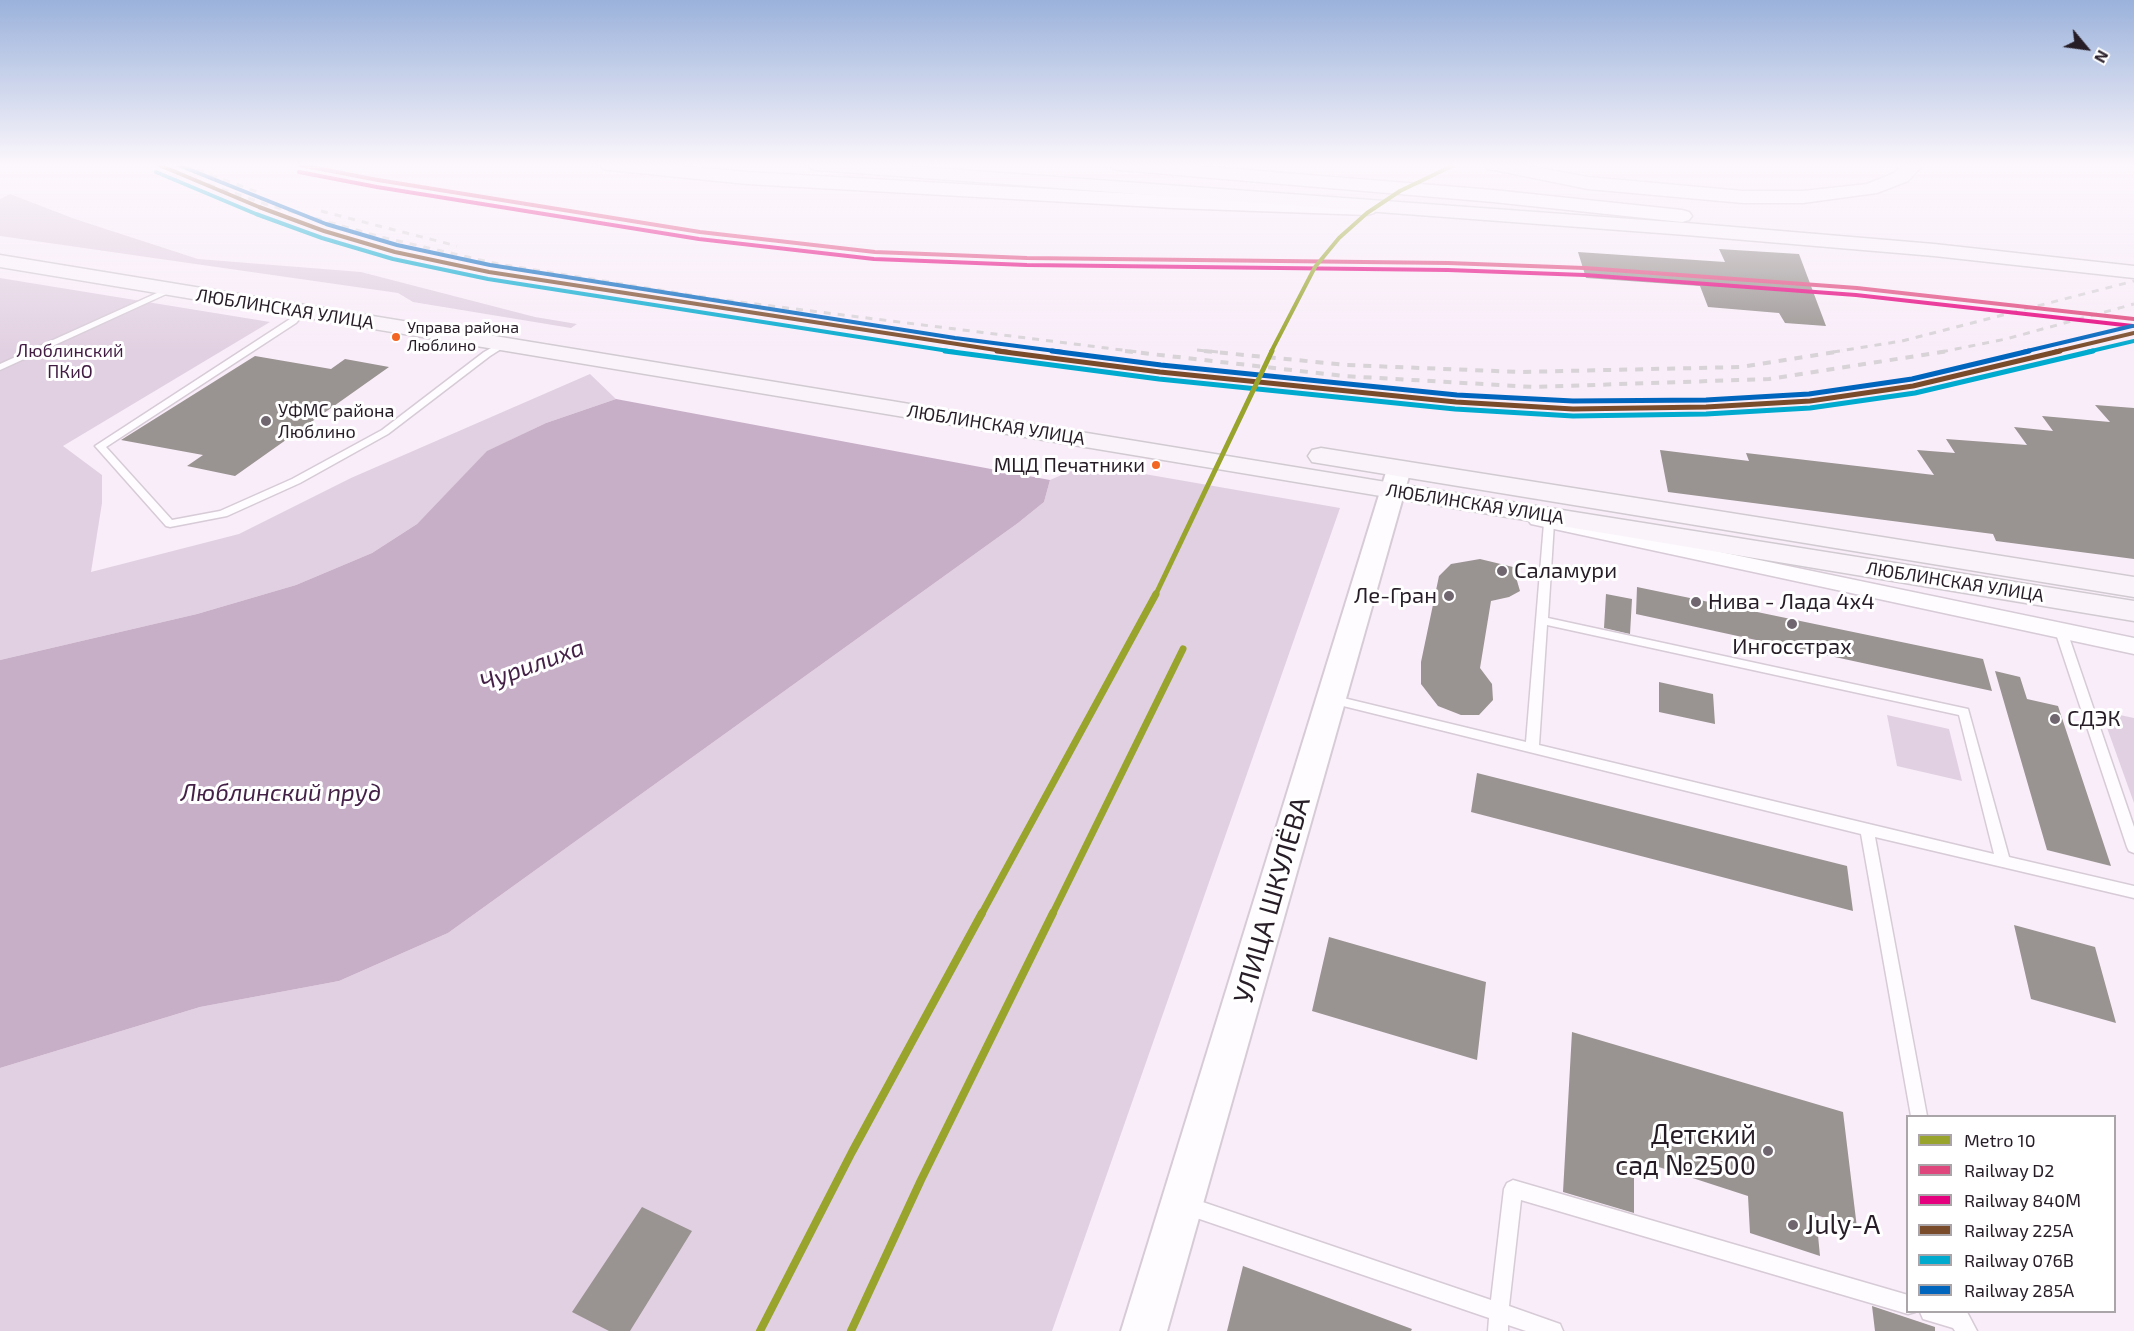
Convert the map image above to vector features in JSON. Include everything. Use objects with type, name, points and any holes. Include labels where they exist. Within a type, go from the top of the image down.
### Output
[{"type":"main road","points":[[1642,227],[1934,250],[2134,272]]},
{"type":"main road","points":[[1812,227],[1928,237],[2134,261]]},
{"type":"main road","name":"ЛЮБЛИНСКАЯ УЛИЦА","points":[[0,246],[1396,480],[1460,502],[2134,611]]},
{"type":"main road","name":"ЛЮБЛИНСКАЯ УЛИЦА","points":[[0,261],[505,344],[1396,480],[2134,587]]},
{"type":"street","name":"УЛИЦА ШКУЛЁВА","points":[[1144,1331],[1396,480]]},
{"type":"street","points":[[1460,502],[1549,523],[2134,646]]},
{"type":"lane","points":[[0,367],[171,290]]},
{"type":"lane","points":[[302,312],[293,321],[100,446],[170,524],[223,514],[296,481],[385,432],[487,354],[505,344]]},
{"type":"lane","points":[[1532,748],[1549,523]]},
{"type":"lane","points":[[1541,620],[1964,712],[2003,862]]},
{"type":"lane","points":[[2061,631],[2134,847]]},
{"type":"lane","points":[[1331,699],[1867,830],[2134,892]]},
{"type":"lane","points":[[1867,830],[1919,1115]]},
{"type":"lane","points":[[1498,1321],[1513,1189],[1906,1304]]},
{"type":"lane","points":[[1182,1204],[1498,1321],[1553,1331]]},
{"type":"lane","points":[[1936,1313],[1961,1321]]},
{"type":"green space","points":[[0,227],[100,227],[198,259],[361,272],[535,317],[577,324],[571,328],[413,302],[398,293],[0,236]]},
{"type":"green space","name":"Люблинский ПКиО","points":[[0,278],[270,322],[63,446],[102,475],[102,503],[91,572],[239,534],[351,478],[590,374],[616,399],[546,423],[488,451],[417,524],[372,553],[296,585],[197,614],[0,660]]},
{"type":"green space","points":[[1087,464],[1340,508],[1052,1331],[0,1331],[0,1068],[200,1007],[339,981],[448,933],[1018,523],[1044,502],[1050,480]]},
{"type":"green space","points":[[2101,711],[2134,718],[2134,803]]},
{"type":"green space","points":[[1887,715],[1949,729],[1962,781],[1897,766]]},
{"type":"water","name":"Люблинский пруд","points":[[616,399],[1050,480],[1044,502],[1018,523],[448,933],[339,981],[200,1007],[0,1068],[0,660],[197,614],[296,585],[372,553],[417,524],[487,451],[546,423]]},
{"type":"building","points":[[1719,249],[1799,254],[1826,326],[1785,323],[1779,313],[1708,307],[1700,286],[1586,278],[1578,252],[1725,262]]},
{"type":"building","points":[[255,356],[331,369],[345,359],[389,367],[235,476],[187,466],[203,455],[121,440]]},
{"type":"building","points":[[2095,405],[2134,408],[2134,559],[1996,541],[1993,534],[1668,492],[1660,450],[1749,461],[1746,453],[1934,475],[1917,450],[1955,453],[1946,439],[2027,445],[2014,427],[2053,431],[2042,416],[2110,422]]},
{"type":"building","points":[[1480,559],[1513,567],[1520,591],[1509,597],[1491,601],[1480,668],[1492,684],[1493,700],[1479,715],[1461,715],[1438,706],[1421,684],[1421,662],[1439,576],[1451,564]]},
{"type":"building","points":[[1637,587],[1983,659],[1992,691],[1636,614]]},
{"type":"building","points":[[1606,594],[1632,599],[1630,634],[1604,628]]},
{"type":"building","points":[[1995,671],[2020,677],[2027,699],[2058,706],[2111,866],[2047,850]]},
{"type":"building","points":[[1659,682],[1713,694],[1715,724],[1659,712]]},
{"type":"building","points":[[1477,773],[1847,866],[1853,911],[1471,812]]},
{"type":"building","points":[[2014,925],[2095,947],[2116,1023],[2031,999]]},
{"type":"building","points":[[1329,937],[1486,982],[1477,1060],[1312,1011]]},
{"type":"building","points":[[1572,1032],[1843,1112],[1857,1228],[1816,1215],[1820,1256],[1750,1233],[1748,1196],[1634,1159],[1634,1213],[1563,1192]]},
{"type":"building","points":[[642,1207],[692,1231],[630,1331],[609,1331],[572,1312]]},
{"type":"building","points":[[1243,1266],[1412,1329],[1411,1331],[1227,1331]]},
{"type":"building","points":[[1872,1306],[1935,1327],[1935,1331],[1875,1331]]},
{"type":"railway","points":[[346,227],[498,264],[716,299],[1138,352]]},
{"type":"railway","points":[[384,227],[457,246]]},
{"type":"railway","points":[[1833,352],[1902,341],[2134,281]]},
{"type":"railway","points":[[1941,352],[2006,339],[2134,304]]},
{"type":"railway","points":[[1197,350],[1219,352]]},
{"type":"railway","points":[[1125,351],[1344,376],[1534,387],[1769,379],[1948,351]]},
{"type":"railway","points":[[1204,351],[1347,365],[1520,372],[1741,367],[1842,351]]},
{"type":"metro line","name":"10","points":[[760,1331],[852,1152],[1154,598],[1294,305],[1315,267],[1351,227]]},
{"type":"metro line","name":"10","points":[[851,1331],[921,1180],[1183,649]]},
{"type":"rail line","name":"076В","points":[[292,227],[393,259],[488,279],[953,352],[1159,379],[1455,409],[1573,416],[1706,414],[1810,408],[1915,393],[2134,341]]},
{"type":"rail line","name":"225А","points":[[313,227],[395,252],[489,272],[954,345],[1160,372],[1456,402],[1573,409],[1706,407],[1810,401],[1913,386],[2134,333]]},
{"type":"rail line","name":"285А","points":[[337,227],[397,245],[490,265],[955,338],[1161,365],[1457,395],[1573,401],[1706,400],[1809,394],[1912,379],[2132,326]]},
{"type":"rail line","name":"840М","points":[[625,227],[699,239],[874,259],[1027,265],[1448,270],[1585,275],[1856,295],[2133,326]]},
{"type":"rail line","name":"D2","points":[[670,227],[875,252],[1027,258],[1448,263],[1585,268],[1857,288],[2134,319]]},
{"type":"place","name":"Управа района Люблино","points":[[396,337]]},
{"type":"place","name":"УФМС района Люблино","points":[[266,421]]},
{"type":"place","name":"МЦД Печатники","points":[[1156,465]]},
{"type":"place","name":"Саламури","points":[[1502,571]]},
{"type":"place","name":"Ле-Гран","points":[[1449,596]]},
{"type":"place","name":"Нива - Лада 4х4","points":[[1696,602]]},
{"type":"place","name":"Ингосстрах","points":[[1792,624]]},
{"type":"place","name":"СДЭК","points":[[2055,719]]},
{"type":"place","name":"Детский сад №2500","points":[[1768,1151]]},
{"type":"place","name":"July-A","points":[[1793,1225]]},
{"type":"water label","name":"Чурилиха","points":[[532,665]]}]
